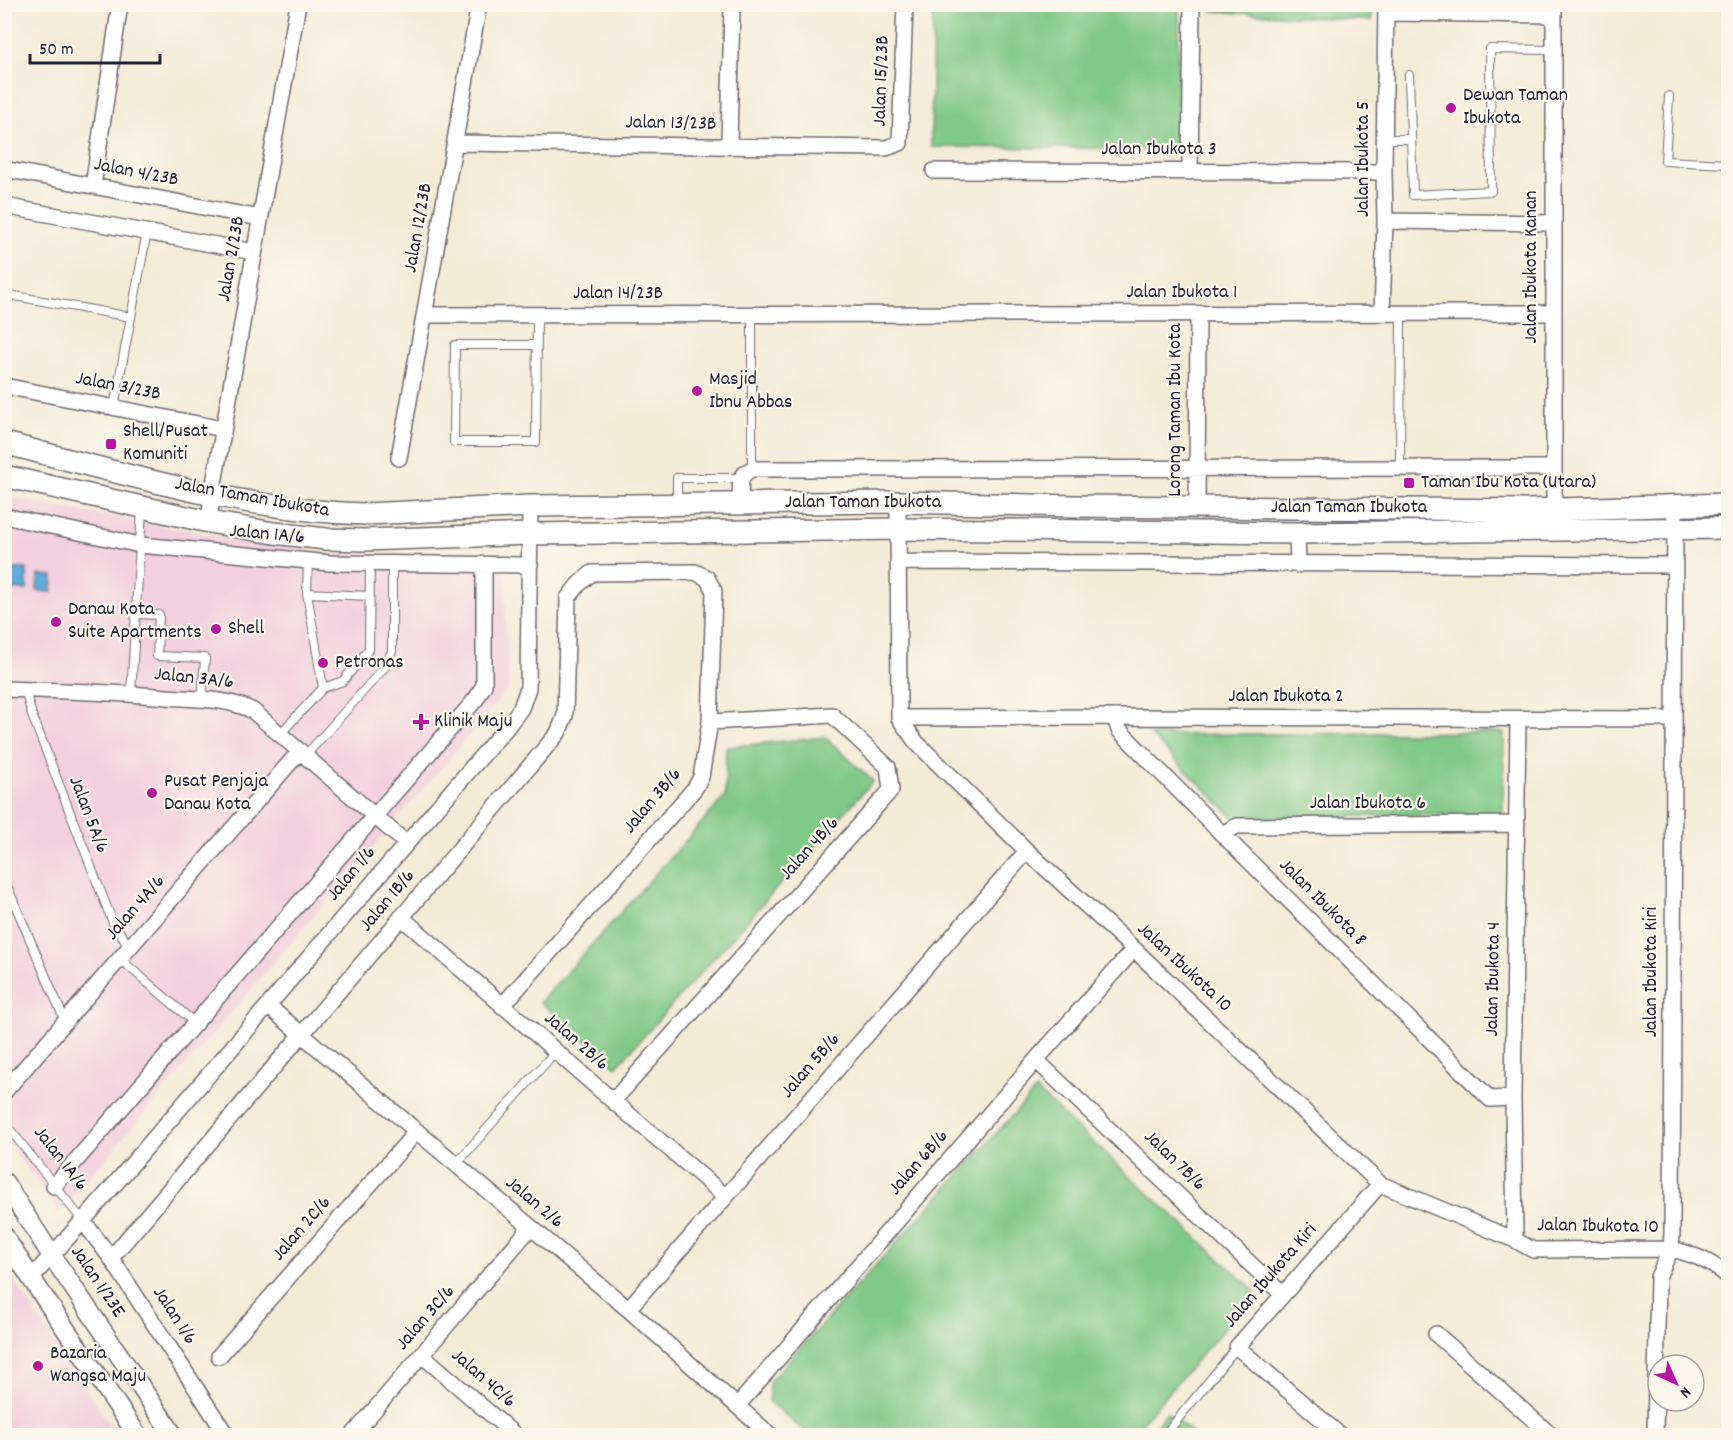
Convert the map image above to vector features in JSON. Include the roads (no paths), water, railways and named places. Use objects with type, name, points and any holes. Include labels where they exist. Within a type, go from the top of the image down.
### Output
[{"type":"main road","name":"Jalan Taman Ibukota","points":[[4,443],[212,495],[274,506],[338,513],[677,504],[898,502],[1527,510],[1554,519],[1675,528],[1728,528]]},
{"type":"main road","name":"Jalan Taman Ibukota","points":[[4,476],[209,522],[274,533],[326,539],[365,540],[530,534],[898,529],[1297,533],[1554,519],[1675,505],[1728,504]]},
{"type":"street","points":[[93,186],[120,4]]},
{"type":"street","name":"Jalan 2/23B","points":[[209,522],[223,429],[298,4]]},
{"type":"street","name":"Jalan 12/23B","points":[[399,458],[479,4]]},
{"type":"street","points":[[729,146],[732,4]]},
{"type":"street","name":"Jalan 15/23B","points":[[886,148],[900,143],[905,4]]},
{"type":"street","points":[[1190,172],[1192,4]]},
{"type":"street","points":[[1386,9],[1554,10]]},
{"type":"street","name":"Jalan Ibukota 5","points":[[1382,314],[1386,9]]},
{"type":"street","name":"Jalan Ibukota Kanan","points":[[1554,10],[1554,519]]},
{"type":"street","name":"Jalan 13/23B","points":[[455,143],[886,148]]},
{"type":"street","name":"Jalan 4/23B","points":[[4,170],[260,218]]},
{"type":"street","name":"Jalan Ibukota 3","points":[[934,171],[1384,172]]},
{"type":"street","points":[[4,206],[254,252]]},
{"type":"street","points":[[1385,220],[1553,223]]},
{"type":"street","name":"Jalan Ibukota 1","points":[[811,314],[1553,313]]},
{"type":"street","name":"Jalan 14/23B","points":[[424,315],[811,314]]},
{"type":"street","name":"Lorong Taman Ibu Kota","points":[[1197,507],[1198,314]]},
{"type":"street","name":"Jalan 3/23B","points":[[4,386],[223,429]]},
{"type":"street","points":[[741,504],[746,473],[1197,468],[1554,468]]},
{"type":"street","points":[[898,502],[899,718]]},
{"type":"street","name":"Jalan Ibukota Kiri","points":[[1655,1436],[1658,1277],[1671,1249],[1672,1209],[1675,505]]},
{"type":"street","name":"Jalan 1/6","points":[[31,1278],[268,1006],[521,708],[528,688],[530,507]]},
{"type":"street","name":"Jalan 1A/6","points":[[4,516],[140,546],[330,563],[530,565]]},
{"type":"street","points":[[1297,533],[1298,565]]},
{"type":"street","points":[[898,562],[1674,566]]},
{"type":"street","points":[[54,1186],[476,699],[484,685],[484,565]]},
{"type":"street","name":"Jalan 3B/6","points":[[502,1006],[695,788],[701,777],[710,722],[714,591],[707,578],[695,572],[633,571]]},
{"type":"street","name":"Jalan 1B/6","points":[[111,1258],[558,733],[565,716],[568,598],[592,573],[633,571]]},
{"type":"street","name":"Jalan 3A/6","points":[[4,689],[131,694],[239,704],[253,711],[406,843]]},
{"type":"street","name":"Jalan 4B/6","points":[[613,1101],[891,790],[888,767],[832,715],[710,722]]},
{"type":"street","name":"Jalan Ibukota 8","points":[[1115,717],[1119,730],[1490,1099],[1513,1098]]},
{"type":"street","name":"Jalan Ibukota 2","points":[[899,718],[1673,719]]},
{"type":"street","name":"Jalan Ibukota 10","points":[[899,718],[916,742],[1027,851],[1380,1184],[1515,1240],[1533,1250],[1671,1249],[1692,1253],[1728,1276]]},
{"type":"street","name":"Jalan Ibukota 4","points":[[1515,1240],[1513,1098],[1518,719]]},
{"type":"street","name":"Jalan 4A/6","points":[[4,1092],[302,754]]},
{"type":"street","name":"Jalan Ibukota 6","points":[[1222,834],[1237,826],[1517,824]]},
{"type":"street","name":"Jalan 5B/6","points":[[628,1309],[1027,851]]},
{"type":"street","name":"Jalan 2B/6","points":[[400,917],[725,1196]]},
{"type":"street","name":"Jalan 6B/6","points":[[738,1406],[1036,1060],[1134,950]]},
{"type":"street","name":"Jalan 2/6","points":[[268,1006],[628,1309],[771,1436]]},
{"type":"street","name":"Jalan 7B/6","points":[[1036,1060],[1282,1294]]},
{"type":"street","name":"Jalan 2C/6","points":[[219,1356],[417,1131]]},
{"type":"street","name":"Jalan 1/23E","points":[[4,1182],[174,1436]]},
{"type":"street","name":"Jalan Ibukota Kiri","points":[[1341,1436],[1237,1347],[1380,1184]]},
{"type":"street","name":"Jalan 1/6","points":[[83,1221],[111,1258],[227,1436]]},
{"type":"street","name":"Jalan 3C/6","points":[[352,1436],[531,1228]]},
{"type":"street","points":[[4,1236],[138,1436]]},
{"type":"street","points":[[1436,1334],[1552,1436]]},
{"type":"street","name":"Jalan 4C/6","points":[[422,1354],[516,1436]]},
{"type":"lane","points":[[1409,75],[1413,195],[1491,191],[1490,49],[1554,50]]},
{"type":"lane","points":[[1669,96],[1665,161],[1728,164]]},
{"type":"lane","points":[[1384,139],[1411,139]]},
{"type":"lane","points":[[114,407],[147,232]]},
{"type":"lane","points":[[4,294],[131,317]]},
{"type":"lane","points":[[677,504],[677,478],[746,473],[752,314]]},
{"type":"lane","points":[[1400,468],[1401,314]]},
{"type":"lane","points":[[537,315],[537,345],[536,442],[454,442],[455,345],[537,345]]},
{"type":"lane","points":[[131,694],[142,507]]},
{"type":"lane","points":[[308,560],[307,593],[323,688]]},
{"type":"lane","points":[[280,734],[323,688],[343,681],[369,649],[370,564]]},
{"type":"lane","points":[[302,754],[385,667],[392,651],[392,564]]},
{"type":"lane","points":[[307,593],[369,596]]},
{"type":"lane","points":[[136,614],[159,615],[157,656],[205,658],[202,699]]},
{"type":"lane","name":"Jalan 5A/6","points":[[25,690],[32,715],[113,923],[130,947]]},
{"type":"lane","points":[[4,879],[65,1022]]},
{"type":"lane","points":[[120,959],[195,1023]]},
{"type":"lane","points":[[456,1164],[555,1052]]},
{"type":"lane","name":"Jalan 1A/6","points":[[4,1122],[83,1221]]},
{"type":"lane","points":[[1164,1436],[1237,1347]]},
{"type":"water","points":[[5,569],[27,569],[27,590],[5,589]]},
{"type":"water","points":[[38,575],[53,576],[52,592],[37,591]]},
{"type":"place","name":"Dewan Taman Ibukota","points":[[1451,108]]},
{"type":"place","name":"Masjid Ibnu Abbas","points":[[697,391]]},
{"type":"place","name":"Shell/Pusat Komuniti","points":[[111,444]]},
{"type":"place","name":"Taman Ibu Kota (Utara)","points":[[1409,483]]},
{"type":"place","name":"Danau Kota Suite Apartments","points":[[56,622]]},
{"type":"place","name":"Shell","points":[[216,629]]},
{"type":"place","name":"Petronas","points":[[323,663]]},
{"type":"place","name":"Klinik Maju","points":[[421,722]]},
{"type":"place","name":"Pusat Penjaja Danau Kota","points":[[152,793]]},
{"type":"place","name":"Bazaria Wangsa Maju","points":[[38,1366]]}]
